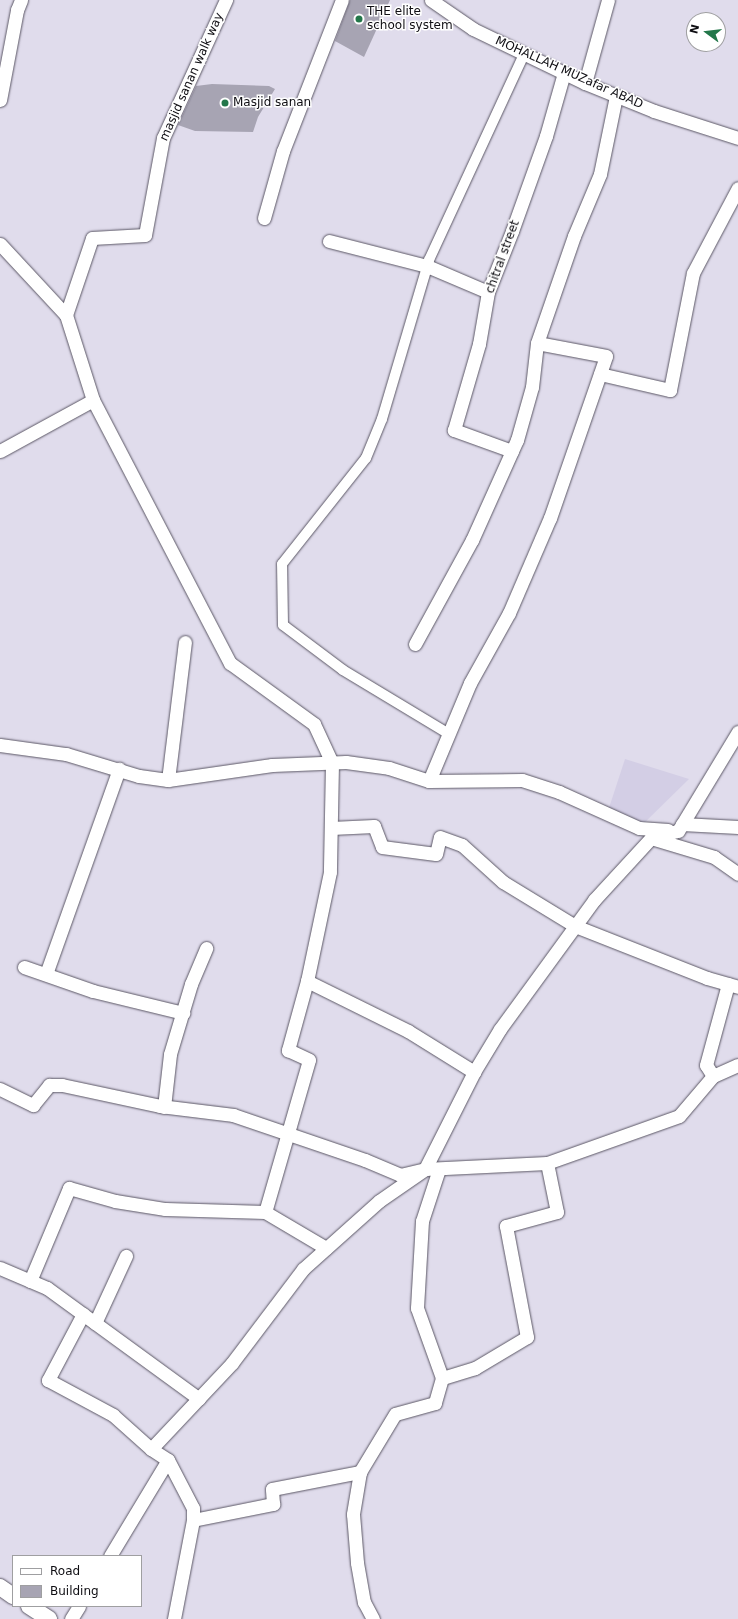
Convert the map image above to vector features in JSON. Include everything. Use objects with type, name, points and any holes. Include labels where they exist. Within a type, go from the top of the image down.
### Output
[{"type":"street","points":[[0,100],[16,10],[21,0]]},
{"type":"street","name":"masjid sanan walk way","points":[[66,315],[92,238],[145,235],[163,138],[226,0]]},
{"type":"street","points":[[264,218],[282,151],[342,0]]},
{"type":"street","name":"MOHALLAH MUZafar ABAD","points":[[431,0],[473,29],[585,83],[654,111],[738,138]]},
{"type":"street","points":[[585,83],[608,0]]},
{"type":"street","points":[[449,734],[343,670],[283,625],[282,564],[366,458],[382,419],[427,266],[524,54]]},
{"type":"street","name":"chitral street","points":[[512,451],[454,430],[479,344],[488,292],[512,231],[546,136],[564,73]]},
{"type":"street","points":[[415,644],[472,540],[517,440],[532,387],[537,343],[574,236],[600,174],[616,96]]},
{"type":"street","points":[[600,374],[670,390],[693,272],[738,188]]},
{"type":"street","points":[[329,241],[427,266],[488,292]]},
{"type":"street","points":[[1,247],[66,315],[93,400],[230,663],[314,724],[332,763],[330,872],[307,980],[288,1050],[309,1060],[289,1134],[265,1212]]},
{"type":"street","points":[[429,781],[470,683],[509,613],[550,518],[606,356],[537,343]]},
{"type":"street","points":[[0,451],[93,400]]},
{"type":"street","points":[[168,780],[185,642]]},
{"type":"street","points":[[151,1449],[232,1363],[303,1269],[379,1201],[425,1169],[474,1072],[500,1029],[594,900],[650,838],[680,827],[738,732]]},
{"type":"street","points":[[0,745],[66,754],[139,776],[168,780],[272,765],[346,762],[389,768],[429,781],[522,780],[559,792],[639,828],[738,827]]},
{"type":"street","points":[[46,974],[119,770]]},
{"type":"street","points":[[331,828],[374,826],[382,847],[436,854],[440,838],[462,845],[504,882],[575,926],[707,978],[733,985],[706,1064],[713,1076]]},
{"type":"street","points":[[650,838],[714,857],[738,874]]},
{"type":"street","points":[[164,1107],[170,1054],[191,984],[206,948]]},
{"type":"street","points":[[24,967],[93,991],[183,1014]]},
{"type":"street","points":[[307,980],[408,1031],[474,1072]]},
{"type":"street","points":[[0,1089],[33,1105],[49,1085],[62,1085],[164,1107],[233,1115],[365,1160],[400,1175],[425,1169],[547,1163],[679,1116],[713,1076],[738,1065]]},
{"type":"street","points":[[442,1378],[475,1368],[527,1337],[506,1226],[557,1212],[547,1163]]},
{"type":"street","points":[[373,1619],[364,1602],[357,1563],[353,1514],[360,1472],[395,1414],[435,1404],[442,1378],[417,1308],[422,1222],[438,1169]]},
{"type":"street","points":[[30,1281],[69,1188],[115,1202],[165,1209],[265,1212],[326,1248]]},
{"type":"street","points":[[95,1323],[126,1256]]},
{"type":"street","points":[[0,1268],[46,1288],[199,1399]]},
{"type":"street","points":[[83,1314],[48,1380],[113,1415],[151,1449],[168,1460],[193,1508],[193,1520],[174,1619]]},
{"type":"street","points":[[111,1555],[168,1460]]},
{"type":"street","points":[[193,1520],[273,1504],[272,1489],[360,1472]]},
{"type":"street","points":[[0,1587],[12,1595]]},
{"type":"street","points":[[31,1607],[49,1619]]},
{"type":"street","points":[[71,1619],[78,1607]]},
{"type":"shaded area","points":[[625,759],[689,779],[637,830],[606,817]]},
{"type":"building","name":"THE elite school system","points":[[350,0],[390,0],[364,57],[335,41]]},
{"type":"building","name":"Masjid sanan","points":[[212,84],[269,86],[275,89],[258,117],[253,132],[195,131],[178,125],[196,86]]},
{"type":"place","name":"THE elite school system","points":[[359,19]]},
{"type":"place","name":"Masjid sanan","points":[[225,103]]}]
